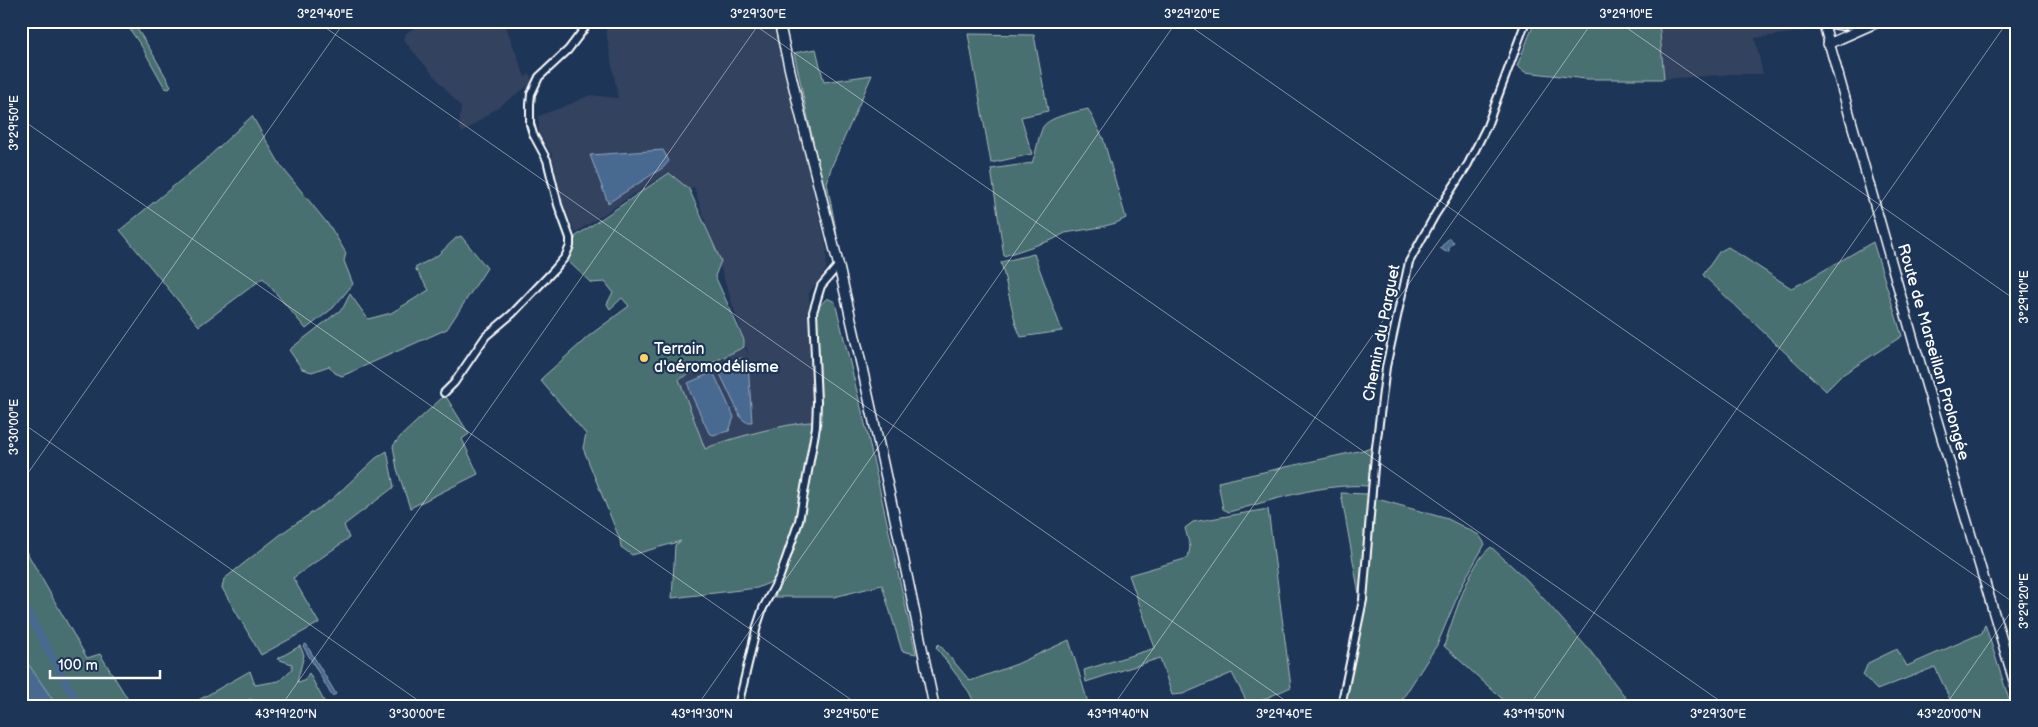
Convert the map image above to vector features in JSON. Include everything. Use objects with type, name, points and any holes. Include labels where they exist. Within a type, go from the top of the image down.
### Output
[{"type":"street","points":[[444,393],[454,382],[486,336],[512,314],[554,270],[565,257],[570,246],[570,238],[558,205],[547,160],[533,134],[530,124],[530,104],[531,94],[539,77],[568,50],[590,21]]},
{"type":"street","points":[[779,21],[790,75],[838,266],[934,706]]},
{"type":"street","name":"Chemin du Parguet","points":[[1341,706],[1363,600],[1375,455],[1386,366],[1410,262],[1435,215],[1468,164],[1483,133],[1526,21]]},
{"type":"street","points":[[1823,22],[1842,25],[1874,21]]},
{"type":"street","points":[[1828,44],[1880,21]]},
{"type":"street","name":"Route de Marseillan Prolongée","points":[[1823,22],[2017,691]]},
{"type":"street","points":[[738,706],[757,626],[763,608],[780,576],[799,521],[816,427],[817,402],[813,312],[821,286],[838,266]]},
{"type":"shaded area","points":[[425,21],[504,21],[525,77],[530,74],[532,83],[462,133],[459,126],[461,107],[404,41],[406,33]]},
{"type":"shaded area","points":[[604,21],[772,21],[827,249],[826,270],[809,293],[814,422],[705,449],[679,380],[744,347],[749,355],[694,187],[689,189],[668,172],[575,233],[561,197],[552,155],[539,133],[538,116],[590,95],[618,98]]},
{"type":"shaded area","points":[[1659,21],[1811,21],[1814,30],[1755,38],[1763,74],[1664,79]]},
{"type":"shaded area","points":[[663,150],[669,161],[664,167],[608,203],[590,155]]},
{"type":"shaded area","points":[[1449,238],[1454,242],[1449,251],[1446,252],[1440,248]]},
{"type":"shaded area","points":[[741,358],[748,363],[752,422],[746,422],[741,418],[720,374],[722,366]]},
{"type":"shaded area","points":[[711,373],[715,376],[734,417],[729,431],[713,435],[709,433],[690,392],[688,383]]},
{"type":"shaded area","points":[[306,644],[336,694],[332,696],[303,646]]},
{"type":"shaded area","points":[[21,656],[27,662],[57,706],[21,706]]},
{"type":"green space","points":[[124,21],[132,21],[171,86],[169,89],[165,88],[142,47]]},
{"type":"green space","points":[[1535,21],[1659,21],[1664,79],[1586,79],[1525,72],[1517,66]]},
{"type":"green space","points":[[968,34],[1034,35],[1048,111],[1021,117],[1032,154],[991,163]]},
{"type":"green space","points":[[816,49],[824,82],[872,75],[831,168],[827,183],[837,235],[834,238],[794,53]]},
{"type":"green space","points":[[1088,109],[1103,138],[1126,218],[1101,227],[1065,233],[1052,240],[1004,256],[991,169],[1032,163],[1040,133],[1049,121]]},
{"type":"green space","points":[[252,116],[281,166],[331,228],[346,253],[344,261],[353,284],[333,308],[306,329],[263,278],[199,326],[120,230],[203,162]]},
{"type":"green space","points":[[669,173],[689,189],[721,261],[715,276],[744,340],[744,347],[679,379],[705,449],[759,432],[814,422],[797,518],[774,581],[757,588],[672,598],[675,545],[681,541],[632,555],[621,547],[620,540],[583,448],[586,434],[541,381],[542,378],[590,335],[629,306],[622,298],[610,309],[607,304],[613,292],[605,282],[591,283],[568,261],[576,236]]},
{"type":"green space","points":[[461,236],[487,268],[447,329],[342,376],[335,373],[329,366],[312,372],[302,369],[289,350],[343,308],[350,294],[368,319],[391,313],[429,290],[415,268],[438,255],[456,238]]},
{"type":"green space","points":[[1873,242],[1902,336],[1842,375],[1826,391],[1703,275],[1719,252],[1728,247],[1791,288]]},
{"type":"green space","points":[[1034,254],[1062,331],[1021,337],[1016,325],[1001,262]]},
{"type":"green space","points":[[827,298],[835,302],[867,432],[916,654],[902,651],[882,585],[834,597],[775,597],[802,520],[820,425],[817,309]]},
{"type":"green space","points":[[445,395],[469,434],[462,439],[478,474],[410,508],[397,469],[393,446],[400,437]]},
{"type":"green space","points":[[1372,448],[1368,486],[1333,487],[1280,498],[1229,512],[1223,509],[1218,482]]},
{"type":"green space","points":[[387,451],[394,487],[344,525],[349,538],[293,578],[319,623],[261,655],[222,588],[224,579],[285,531],[332,499],[376,458]]},
{"type":"green space","points":[[1341,493],[1368,494],[1360,600]]},
{"type":"green space","points":[[1374,498],[1448,519],[1479,535],[1485,544],[1464,581],[1437,645],[1398,706],[1345,706],[1367,597]]},
{"type":"green space","points":[[1268,509],[1291,687],[1249,706],[1232,673],[1183,694],[1172,695],[1160,658],[1086,682],[1084,670],[1155,648],[1129,575],[1188,558],[1190,547],[1185,528],[1193,522]]},
{"type":"green space","points":[[21,542],[87,658],[100,654],[132,706],[21,706]]},
{"type":"green space","points":[[1491,547],[1527,580],[1591,652],[1632,706],[1510,706],[1444,646],[1469,578],[1483,555]]},
{"type":"green space","points":[[1985,624],[2011,706],[1953,706],[1935,667],[1877,690],[1863,675],[1868,663],[1897,649],[1907,666],[1982,633]]},
{"type":"green space","points":[[2017,629],[2017,658],[2009,631]]},
{"type":"green space","points":[[1069,640],[1089,706],[976,706],[969,692],[936,647],[939,644],[970,681],[1017,664]]},
{"type":"green space","points":[[300,646],[304,655],[297,682],[304,681],[309,673],[326,705],[262,706],[251,699],[241,706],[188,706],[250,671],[255,685],[279,681],[292,669],[292,664],[277,659]]},
{"type":"waterway","points":[[21,600],[79,706]]},
{"type":"place","name":"Terrain d'aéromodélisme","points":[[644,358]]}]
